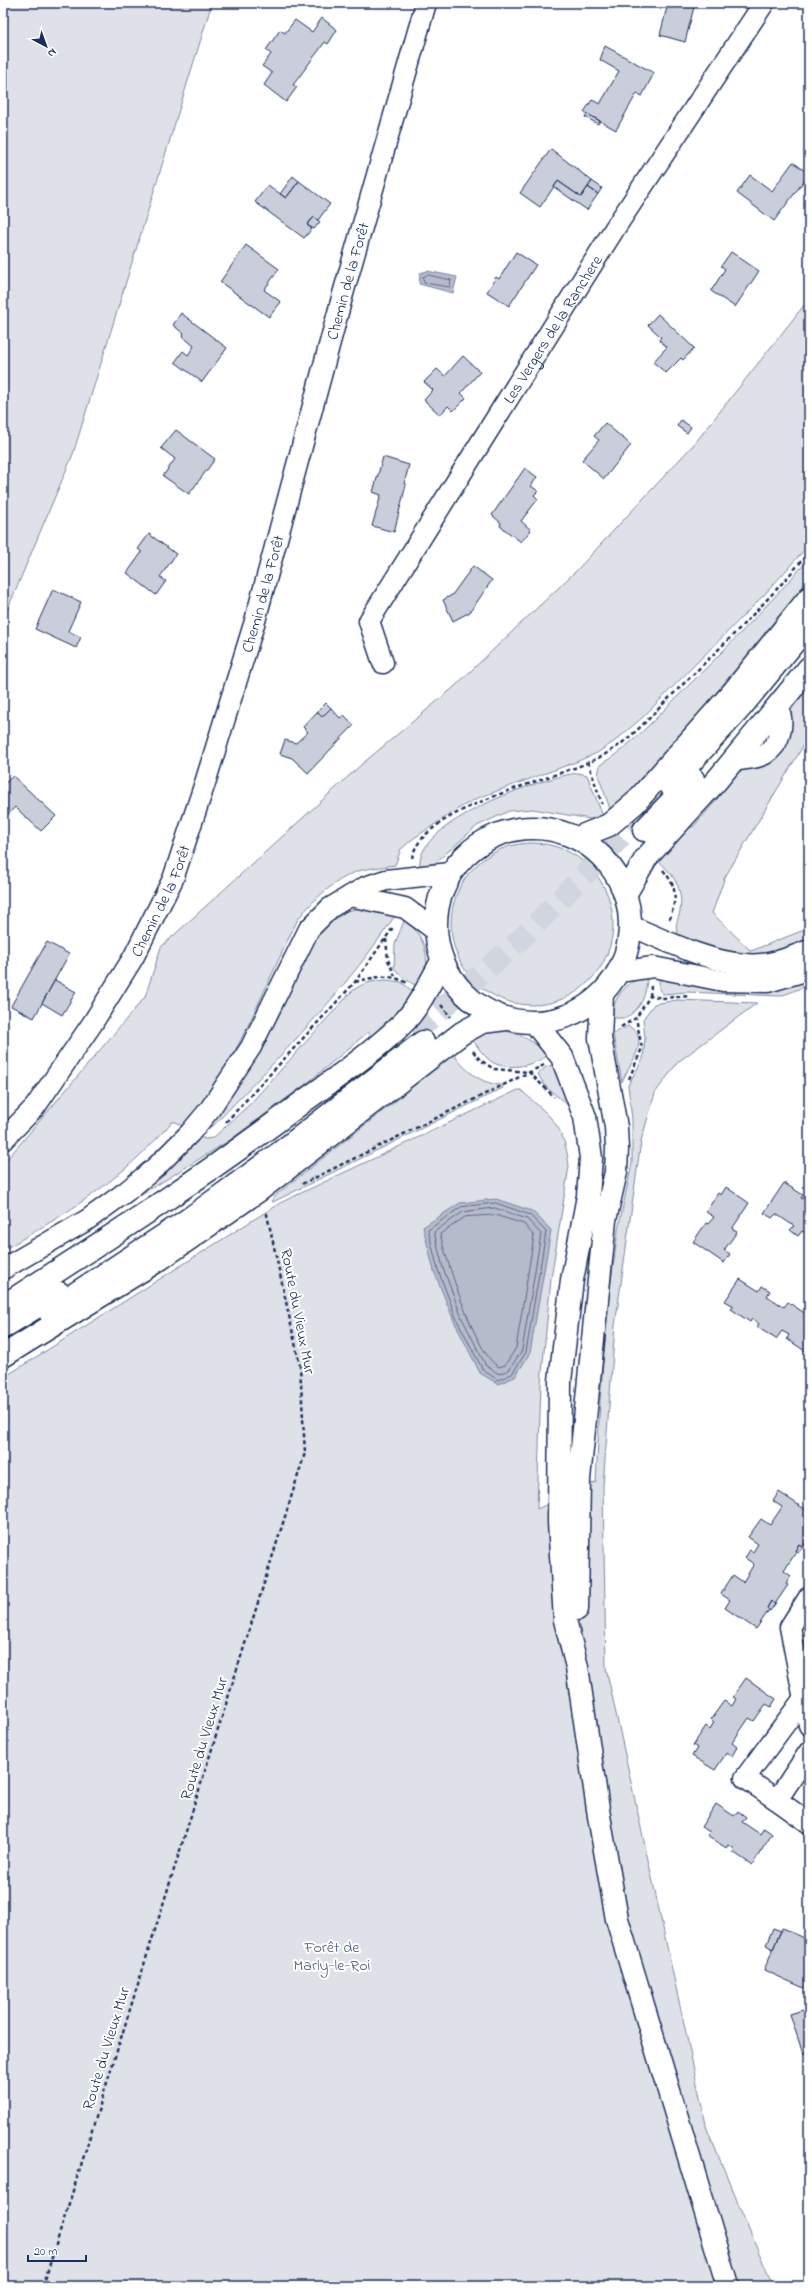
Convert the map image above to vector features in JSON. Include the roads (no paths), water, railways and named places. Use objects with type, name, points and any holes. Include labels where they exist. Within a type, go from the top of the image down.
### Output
[{"type":"main road","points":[[577,838],[609,825],[635,803],[734,691],[809,598]]},
{"type":"main road","points":[[809,624],[640,826],[723,747],[809,642]]},
{"type":"main road","points":[[626,893],[646,858],[734,760],[809,668]]},
{"type":"main road","points":[[3,1356],[160,1259],[258,1191],[462,1033],[482,1022],[506,1019],[535,1023],[565,1017],[582,1010],[602,995],[619,972],[630,942],[631,926],[626,893],[614,870],[598,852],[577,838],[558,831],[537,828],[517,829],[479,844],[463,858],[450,874],[438,901],[436,930],[442,961],[457,987],[479,1007],[506,1019]]},
{"type":"main road","points":[[3,1306],[177,1194],[228,1159],[364,1055],[406,1019],[424,993],[442,961]]},
{"type":"main road","points":[[577,1667],[579,1479],[605,1220],[616,1172],[617,1149],[616,1128],[600,1038],[602,995]]},
{"type":"main road","points":[[535,1023],[562,1057],[585,1117],[591,1158],[588,1196],[572,1280],[560,1382],[558,1522],[565,1620],[577,1667],[599,1816],[618,1919],[728,2286]]},
{"type":"main road","points":[[3,1327],[137,1244],[192,1206],[419,1037],[281,1152],[122,1264],[3,1341]]},
{"type":"street","name":"Chemin de la Forêt","points":[[3,1140],[35,1107],[92,1024],[134,958],[173,878],[254,621],[343,294],[426,3]]},
{"type":"street","name":"Les Vergers de la Ranchere","points":[[383,664],[369,621],[615,228],[764,3]]},
{"type":"street","points":[[3,1269],[87,1220],[122,1195],[156,1167],[190,1133],[210,1109],[250,1047],[309,929],[330,908],[365,887],[386,880],[411,879],[450,874]]},
{"type":"street","points":[[350,896],[404,908],[436,930]]},
{"type":"street","points":[[631,926],[714,958],[745,965],[770,962],[809,950]]},
{"type":"street","points":[[619,972],[653,967],[723,981],[768,982],[809,970]]},
{"type":"street","points":[[122,1264],[160,1259]]},
{"type":"street","points":[[809,1597],[790,1627],[809,1725]]},
{"type":"street","points":[[804,1698],[746,1778],[809,1823]]},
{"type":"street","points":[[777,1800],[809,1752]]},
{"type":"water","points":[[427,271],[457,277],[453,293],[419,284],[420,273]]},
{"type":"water","points":[[496,1199],[532,1211],[551,1230],[530,1353],[515,1377],[498,1384],[480,1373],[454,1321],[434,1271],[423,1227],[460,1203]]},
{"type":"tunnel","points":[[414,1033],[520,940],[636,822]]},
{"type":"park label","name":"Forêt de Marly-le-Roi","points":[[332,1955]]}]
